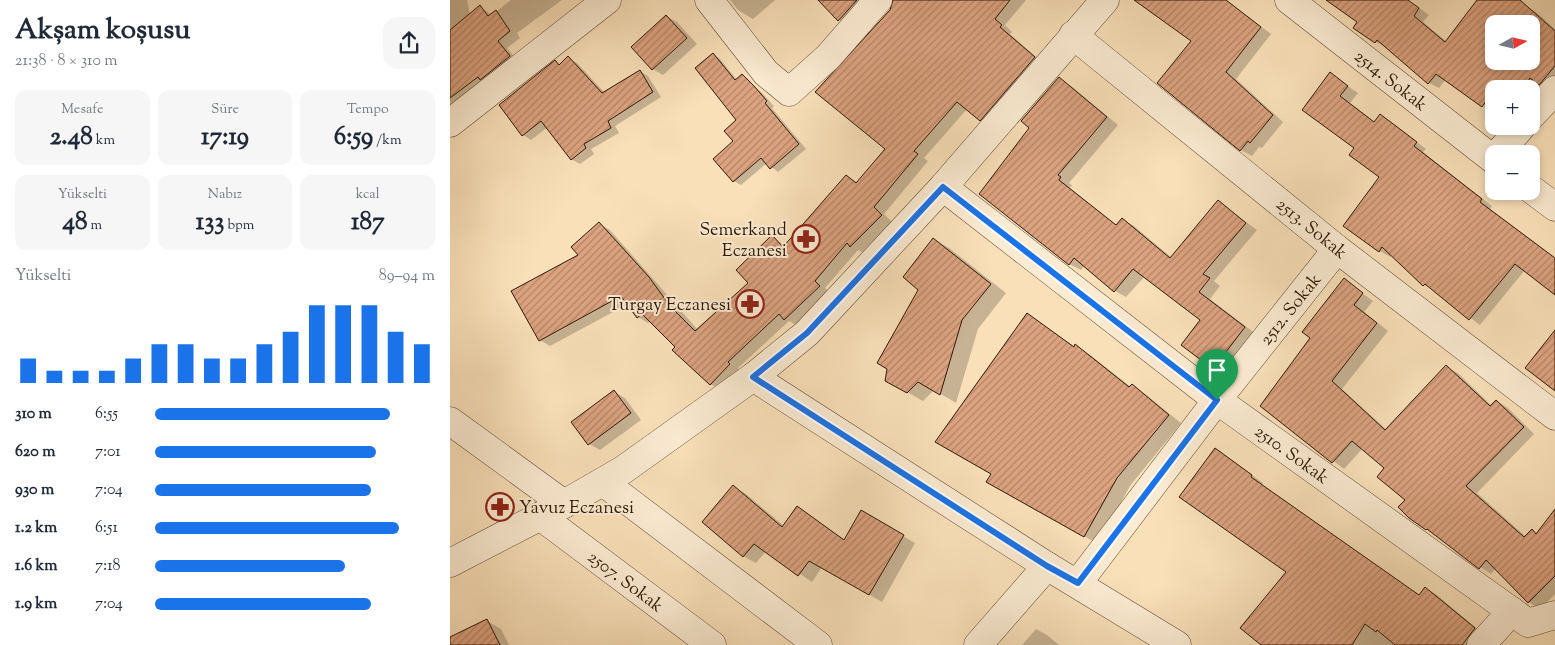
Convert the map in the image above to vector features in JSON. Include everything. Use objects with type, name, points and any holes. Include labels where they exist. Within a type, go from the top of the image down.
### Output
[{"type":"street","points":[[450,123],[608,0]]},
{"type":"street","points":[[709,0],[766,73],[788,92],[828,57],[878,0]]},
{"type":"street","points":[[450,563],[604,482],[753,377],[807,333],[943,187],[1106,0]]},
{"type":"street","name":"2514. Sokak","points":[[1289,0],[1485,150]]},
{"type":"street","name":"2513. Sokak","points":[[1073,36],[1337,249],[1555,416]]},
{"type":"street","points":[[1540,106],[1555,90]]},
{"type":"street","points":[[1506,145],[1514,135]]},
{"type":"street","name":"2510. Sokak","points":[[943,187],[1217,400],[1528,623],[1555,615]]},
{"type":"street","points":[[1540,196],[1555,207]]},
{"type":"street","name":"2512. Sokak","points":[[1078,583],[1217,400],[1337,249]]},
{"type":"street","points":[[753,377],[1047,566],[1078,583],[1177,645]]},
{"type":"street","points":[[450,421],[564,504]]},
{"type":"street","points":[[604,482],[818,645]]},
{"type":"street","name":"2507. Sokak","points":[[540,516],[712,645]]},
{"type":"street","points":[[978,645],[1047,566]]},
{"type":"street","points":[[1481,645],[1512,611]]},
{"type":"building","points":[[818,0],[857,0],[838,21]]},
{"type":"building","points":[[893,0],[1010,0],[995,19],[1002,25],[1000,27],[1035,57],[980,121],[957,102],[914,151],[918,154],[874,207],[882,215],[850,247],[847,243],[815,281],[820,286],[784,320],[779,314],[728,362],[730,364],[710,385],[672,350],[675,347],[642,314],[637,318],[621,296],[539,341],[511,291],[578,255],[571,247],[599,222],[649,277],[670,306],[695,331],[748,283],[736,270],[772,235],[783,247],[846,175],[856,183],[885,149],[815,92],[890,10]]},
{"type":"building","points":[[1134,0],[1226,0],[1261,27],[1226,72],[1273,115],[1250,143],[1248,141],[1240,151],[1157,83],[1191,41]]},
{"type":"building","points":[[1326,0],[1408,0],[1419,8],[1414,16],[1445,42],[1477,0],[1520,0],[1537,15],[1485,15],[1485,70],[1540,70],[1540,18],[1555,31],[1555,66],[1540,84],[1540,80],[1530,78],[1529,80],[1485,80],[1485,102],[1482,107],[1436,74],[1428,84],[1377,40],[1375,43],[1353,28],[1357,22]]},
{"type":"building","points":[[480,5],[488,16],[496,10],[510,31],[498,41],[510,56],[480,80],[478,77],[450,98],[450,30]]},
{"type":"building","points":[[666,15],[687,38],[652,70],[631,47]]},
{"type":"building","points":[[713,53],[735,80],[742,74],[754,86],[767,101],[765,103],[799,144],[770,169],[761,158],[733,182],[713,159],[733,141],[724,131],[736,120],[695,68]]},
{"type":"building","points":[[568,56],[602,93],[640,70],[653,92],[608,121],[611,128],[584,144],[586,148],[571,160],[541,121],[522,136],[499,105],[555,60],[559,65]]},
{"type":"building","points":[[1330,72],[1348,86],[1340,96],[1374,122],[1380,114],[1417,142],[1414,146],[1482,199],[1480,202],[1555,258],[1555,295],[1515,264],[1469,320],[1425,284],[1423,286],[1382,247],[1379,252],[1343,226],[1379,177],[1349,155],[1354,148],[1302,110]]},
{"type":"building","points":[[1059,77],[1107,117],[1058,175],[1061,177],[1059,180],[1116,225],[1122,218],[1170,258],[1218,200],[1246,223],[1203,274],[1210,278],[1199,292],[1245,327],[1213,369],[1181,345],[1200,320],[1133,269],[1114,292],[1074,258],[1069,265],[979,194],[1029,128],[1021,121]]},
{"type":"building","points":[[933,238],[991,284],[962,320],[940,395],[918,382],[907,393],[885,381],[887,369],[877,363],[918,290],[903,277]]},
{"type":"building","points":[[1344,278],[1363,293],[1354,305],[1377,323],[1332,381],[1385,430],[1446,365],[1490,406],[1496,400],[1524,427],[1466,486],[1524,537],[1532,529],[1536,534],[1555,509],[1555,576],[1528,603],[1486,560],[1479,569],[1427,529],[1409,518],[1398,507],[1405,500],[1377,477],[1384,468],[1352,441],[1332,463],[1260,406],[1310,338],[1302,332]]},
{"type":"building","points":[[1027,313],[1074,347],[1075,344],[1129,387],[1132,384],[1169,415],[1117,478],[1084,537],[986,482],[991,474],[935,442]]},
{"type":"building","points":[[1555,330],[1555,391],[1525,368]]},
{"type":"building","points":[[614,390],[631,413],[588,445],[571,422]]},
{"type":"building","points":[[1215,448],[1252,475],[1251,477],[1419,595],[1425,587],[1475,628],[1462,645],[1395,645],[1377,630],[1376,632],[1365,624],[1352,645],[1261,645],[1240,628],[1286,572],[1179,497]]},
{"type":"building","points":[[733,485],[782,527],[797,506],[844,540],[861,510],[904,535],[869,595],[809,561],[798,576],[754,544],[743,557],[702,522]]},
{"type":"building","points":[[487,619],[500,645],[450,645],[450,637]]},
{"type":"place","name":"Semerkand Eczanesi","points":[[806,239]]},
{"type":"place","name":"Turgay Eczanesi","points":[[750,304]]},
{"type":"place","name":"Yavuz Eczanesi","points":[[500,507]]},
{"type":"route","points":[[943,187],[1217,400],[1078,583],[1047,566],[753,377],[807,333],[943,187]]}]
